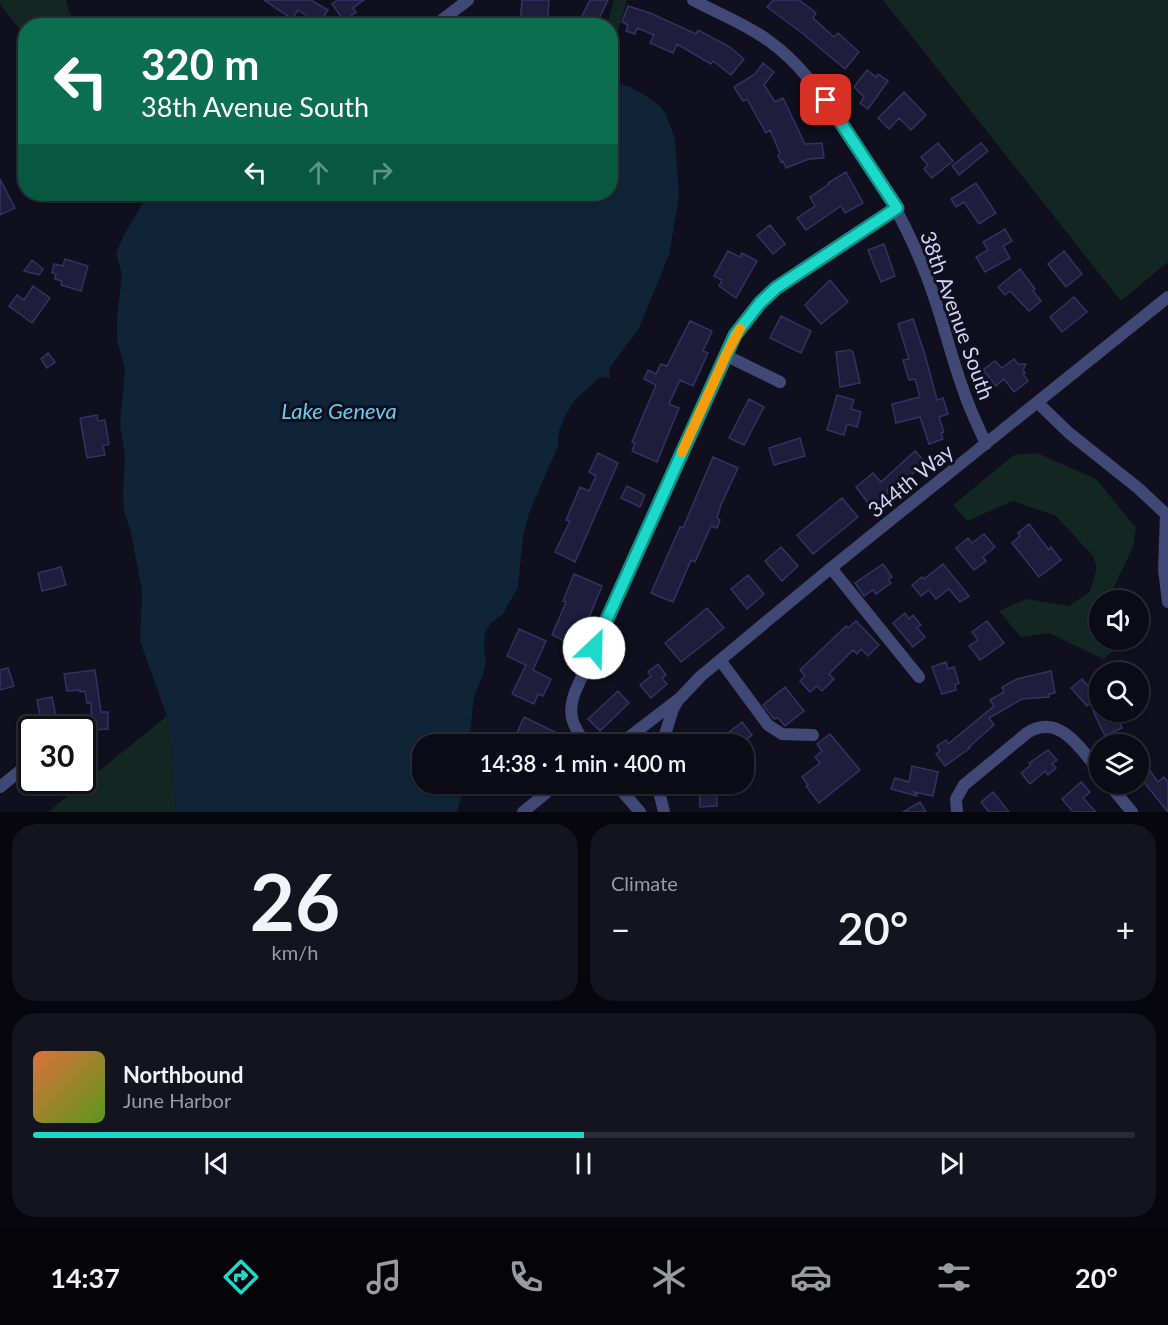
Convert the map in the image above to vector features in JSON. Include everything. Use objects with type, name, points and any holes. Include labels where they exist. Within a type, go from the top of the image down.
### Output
[{"type":"street","points":[[444,18],[468,0]]},
{"type":"street","name":"38th Avenue South","points":[[693,0],[770,41],[794,62],[826,100],[897,208],[939,309],[964,392],[986,444]]},
{"type":"street","points":[[580,734],[570,715],[570,706],[575,692],[735,335],[760,303],[776,288],[897,208]]},
{"type":"street","name":"344th Way","points":[[680,698],[720,660],[831,568],[1168,297]]},
{"type":"street","points":[[726,355],[780,382]]},
{"type":"street","points":[[1038,403],[1069,433],[1138,488],[1167,515],[1164,570],[1168,602]]},
{"type":"street","points":[[831,568],[919,677]]},
{"type":"street","points":[[720,660],[768,725],[782,734],[813,735]]},
{"type":"street","points":[[634,734],[680,698]]},
{"type":"street","points":[[665,734],[673,709],[680,698]]},
{"type":"street","points":[[957,810],[957,795],[964,785],[1027,733],[1042,726],[1059,730],[1074,742],[1089,759]]},
{"type":"street","points":[[0,787],[18,772]]},
{"type":"street","points":[[524,812],[545,794]]},
{"type":"street","points":[[624,794],[640,812]]},
{"type":"street","points":[[660,794],[664,812]]},
{"type":"street","points":[[1117,794],[1132,812]]},
{"type":"green space","points":[[0,0],[66,0],[69,12],[74,18],[18,18],[18,27],[0,4]]},
{"type":"green space","points":[[614,0],[627,0],[618,31],[618,18],[609,18]]},
{"type":"green space","points":[[883,0],[1168,0],[1168,262],[1121,301]]},
{"type":"green space","points":[[1037,453],[1096,479],[1136,528],[1133,547],[1113,590],[1090,590],[1097,568],[1093,556],[1056,516],[1013,501],[967,521],[953,505],[1014,455]]},
{"type":"green space","points":[[1089,592],[1089,650],[1115,650],[1103,659],[1049,633],[1021,637],[999,611],[1026,599],[1069,606]]},
{"type":"green space","points":[[167,716],[176,812],[48,812],[70,794],[96,794],[96,773]]},
{"type":"water","name":"Lake Geneva","points":[[618,84],[645,95],[661,107],[666,115],[675,139],[679,197],[669,255],[639,328],[609,369],[610,378],[600,377],[575,400],[565,416],[559,431],[558,446],[529,513],[523,537],[518,587],[503,614],[491,623],[485,632],[486,662],[474,696],[470,734],[412,734],[412,794],[462,794],[457,812],[176,812],[167,716],[140,641],[142,592],[131,532],[124,511],[125,455],[120,425],[125,369],[117,340],[122,275],[116,253],[144,201],[618,201]]},
{"type":"building","points":[[264,0],[311,0],[328,10],[323,18],[310,18],[298,10],[291,18]]},
{"type":"building","points":[[338,0],[364,0],[353,8],[356,12],[348,18],[342,18],[332,4]]},
{"type":"building","points":[[522,0],[549,0],[548,18],[521,18]]},
{"type":"building","points":[[590,0],[608,0],[599,18],[581,18]]},
{"type":"building","points":[[773,0],[799,0],[816,13],[813,18],[834,37],[838,33],[859,52],[845,69],[767,7]]},
{"type":"building","points":[[628,6],[650,13],[696,34],[698,30],[730,47],[744,59],[731,75],[713,61],[711,64],[677,44],[673,53],[650,43],[654,35],[637,28],[635,34],[626,31],[628,25],[622,22]]},
{"type":"building","points":[[763,63],[774,72],[764,85],[775,102],[783,98],[805,144],[822,143],[824,158],[809,159],[786,168],[783,161],[781,162],[778,155],[780,153],[770,130],[766,133],[747,99],[743,101],[734,87],[755,74]]},
{"type":"building","points":[[867,70],[876,77],[878,74],[888,81],[868,109],[860,103],[864,97],[854,87]]},
{"type":"building","points":[[904,92],[926,115],[911,130],[899,118],[889,129],[878,118]]},
{"type":"building","points":[[938,143],[953,161],[932,178],[924,169],[928,165],[921,157]]},
{"type":"building","points":[[981,143],[988,151],[959,175],[952,166]]},
{"type":"building","points":[[846,172],[863,203],[845,213],[841,206],[806,230],[797,218],[815,206],[810,197]]},
{"type":"building","points":[[0,179],[15,208],[0,215]]},
{"type":"building","points":[[976,183],[996,213],[979,224],[964,202],[956,207],[951,199]]},
{"type":"building","points":[[770,225],[785,244],[773,254],[757,235]]},
{"type":"building","points":[[1005,229],[1012,241],[1003,246],[1010,258],[985,272],[976,257],[988,250],[983,242]]},
{"type":"building","points":[[884,244],[895,276],[881,282],[868,250]]},
{"type":"building","points":[[728,251],[740,257],[742,253],[757,261],[736,298],[719,286],[722,280],[714,276]]},
{"type":"building","points":[[1064,251],[1082,274],[1066,287],[1048,264]]},
{"type":"building","points":[[65,259],[88,266],[81,291],[61,285],[62,281],[55,279],[56,274],[52,273],[54,264],[63,266]]},
{"type":"building","points":[[32,260],[43,269],[39,275],[24,271]]},
{"type":"building","points":[[1020,269],[1041,301],[1029,311],[1010,291],[1005,295],[998,287]]},
{"type":"building","points":[[830,280],[848,302],[821,324],[805,305]]},
{"type":"building","points":[[33,286],[50,298],[32,323],[9,306],[17,295],[24,300]]},
{"type":"building","points":[[1074,297],[1087,312],[1062,332],[1050,317]]},
{"type":"building","points":[[781,316],[811,331],[801,353],[770,338]]},
{"type":"building","points":[[913,319],[937,400],[943,398],[948,414],[939,417],[944,432],[941,433],[943,439],[929,444],[920,417],[896,423],[892,404],[920,397],[915,379],[909,380],[903,360],[909,359],[898,324]]},
{"type":"building","points":[[690,321],[712,331],[703,351],[708,353],[693,386],[680,380],[669,404],[679,408],[657,462],[632,451],[635,443],[632,442],[656,385],[644,379],[648,370],[656,374],[661,364],[667,366]]},
{"type":"building","points":[[850,350],[853,352],[860,383],[840,387],[836,352]]},
{"type":"building","points":[[48,353],[55,362],[47,368],[41,359]]},
{"type":"building","points":[[1014,359],[1018,364],[1026,364],[1023,374],[1028,381],[1014,392],[1004,379],[996,386],[983,370],[995,361],[1002,368]]},
{"type":"building","points":[[837,395],[854,400],[851,409],[861,412],[857,427],[847,424],[844,435],[827,430]]},
{"type":"building","points":[[749,399],[764,407],[744,445],[729,438]]},
{"type":"building","points":[[97,415],[98,421],[105,420],[109,444],[103,446],[105,455],[87,458],[80,418]]},
{"type":"building","points":[[800,438],[805,456],[774,465],[769,448]]},
{"type":"building","points":[[915,451],[926,463],[903,482],[901,479],[887,490],[889,492],[871,507],[856,487],[873,473],[881,482]]},
{"type":"building","points":[[598,453],[618,463],[575,562],[555,552],[570,521],[566,520],[580,487],[589,491],[596,476],[589,472]]},
{"type":"building","points":[[713,457],[738,468],[721,505],[717,528],[711,526],[695,562],[691,560],[673,602],[651,593],[680,527],[683,528]]},
{"type":"building","points":[[627,486],[645,495],[640,507],[621,498]]},
{"type":"building","points":[[842,498],[858,517],[813,554],[797,535]]},
{"type":"building","points":[[1029,524],[1049,550],[1051,547],[1061,560],[1039,577],[1012,543],[1020,536],[1018,533]]},
{"type":"building","points":[[984,534],[995,547],[983,557],[986,561],[974,570],[956,548],[968,538],[972,543]]},
{"type":"building","points":[[781,547],[798,566],[782,581],[765,561]]},
{"type":"building","points":[[883,564],[892,577],[888,579],[891,583],[876,594],[873,590],[864,596],[855,583]]},
{"type":"building","points":[[943,564],[969,596],[960,602],[949,589],[936,599],[929,590],[921,596],[912,585]]},
{"type":"building","points":[[61,567],[66,585],[42,591],[38,573]]},
{"type":"building","points":[[574,574],[602,586],[588,620],[591,622],[579,648],[552,635],[566,602],[563,601]]},
{"type":"building","points":[[748,575],[764,594],[747,609],[731,589]]},
{"type":"building","points":[[707,608],[724,628],[681,662],[665,643]]},
{"type":"building","points":[[905,613],[909,619],[913,615],[921,625],[917,628],[925,637],[913,647],[893,623]]},
{"type":"building","points":[[856,621],[879,645],[868,656],[861,649],[857,654],[853,650],[829,674],[834,679],[822,691],[817,686],[810,692],[800,681],[805,676],[800,670],[846,626],[848,628]]},
{"type":"building","points":[[987,621],[1004,643],[980,660],[969,646],[978,640],[972,632]]},
{"type":"building","points":[[519,629],[546,641],[533,670],[551,679],[543,696],[538,694],[534,704],[512,694],[526,665],[507,656]]},
{"type":"building","points":[[946,662],[948,669],[954,667],[959,683],[955,685],[956,690],[942,694],[932,667]]},
{"type":"building","points":[[658,664],[666,675],[662,678],[667,684],[651,698],[640,685],[651,676],[648,672]]},
{"type":"building","points":[[8,668],[14,686],[0,690],[0,670]]},
{"type":"building","points":[[95,670],[101,712],[108,712],[108,729],[96,730],[96,716],[91,716],[91,703],[87,703],[85,691],[67,691],[64,674]]},
{"type":"building","points":[[1051,671],[1055,693],[1049,694],[1049,697],[1022,699],[989,718],[994,725],[970,748],[945,766],[936,754],[940,751],[937,746],[946,740],[948,744],[994,706],[990,700],[1004,692],[1002,687],[1017,679]]},
{"type":"building","points":[[1082,679],[1089,687],[1087,706],[1071,688]]},
{"type":"building","points":[[785,687],[804,711],[785,726],[778,718],[774,719],[763,705]]},
{"type":"building","points":[[618,691],[629,703],[600,731],[588,719]]},
{"type":"building","points":[[52,697],[56,716],[40,716],[37,700]]},
{"type":"building","points":[[524,717],[557,733],[557,734],[516,734]]},
{"type":"building","points":[[742,722],[751,734],[727,734]]},
{"type":"building","points":[[1098,722],[1119,722],[1122,728],[1104,734]]},
{"type":"building","points":[[830,734],[860,770],[819,803],[802,777],[820,763],[815,757],[822,751],[817,744]]},
{"type":"building","points":[[1048,750],[1057,760],[1052,764],[1056,768],[1048,775],[1045,771],[1030,784],[1021,773],[1031,765],[1029,763]]},
{"type":"building","points":[[912,766],[938,772],[933,796],[914,792],[917,796],[891,789],[895,778],[909,782]]},
{"type":"building","points":[[1149,769],[1158,782],[1164,777],[1168,782],[1168,812],[1149,789]]},
{"type":"building","points":[[1081,782],[1089,791],[1083,798],[1096,812],[1073,812],[1062,799]]},
{"type":"building","points":[[993,792],[1009,812],[989,812],[981,802]]},
{"type":"building","points":[[699,794],[716,794],[717,806],[700,807]]},
{"type":"building","points":[[920,802],[926,812],[903,812]]},
{"type":"slow traffic","points":[[682,452],[735,335],[740,329]]},
{"type":"route","points":[[594,648],[735,335],[760,303],[776,288],[897,208],[826,100]]}]
